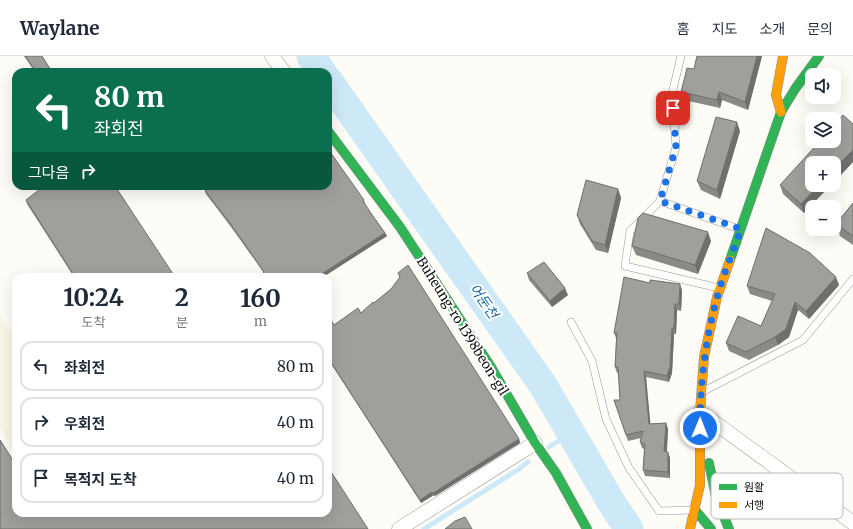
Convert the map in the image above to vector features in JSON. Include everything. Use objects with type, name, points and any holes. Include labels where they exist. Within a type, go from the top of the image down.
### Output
[{"type":"street","points":[[272,56],[281,68]]},
{"type":"street","points":[[781,112],[776,94],[783,56]]},
{"type":"street","points":[[690,529],[700,485],[700,412],[704,357],[717,297],[781,112],[794,89],[819,56]]},
{"type":"street","name":"Buheung-ro 1398beon-gil","points":[[332,136],[400,227],[491,367],[534,443],[556,473],[587,529]]},
{"type":"street","points":[[700,412],[784,473]]},
{"type":"street","points":[[700,428],[708,457],[711,481]]},
{"type":"street","points":[[399,529],[534,443]]},
{"type":"street","points":[[695,510],[711,529]]},
{"type":"street","points":[[843,516],[853,523]]},
{"type":"street","points":[[724,519],[729,529]]},
{"type":"lane","points":[[681,56],[672,94],[676,147],[660,201],[630,231],[625,266],[720,289]]},
{"type":"lane","points":[[660,201],[741,229]]},
{"type":"lane","points":[[702,392],[803,340],[853,279]]},
{"type":"lane","points":[[571,322],[592,361],[606,419],[629,468],[659,511],[695,510]]},
{"type":"shaded area","points":[[0,315],[12,334],[12,448],[0,429]]},
{"type":"building","points":[[25,56],[42,56],[50,68],[33,68]]},
{"type":"building","points":[[697,56],[757,56],[745,102],[719,92],[717,100],[681,92],[687,68],[694,69]]},
{"type":"building","points":[[843,115],[853,124],[853,150],[841,162],[841,156],[806,156],[814,148],[841,148],[841,117]]},
{"type":"building","points":[[716,117],[737,122],[717,190],[697,181]]},
{"type":"building","points":[[332,155],[385,233],[323,273],[263,273],[264,272],[230,223],[205,191],[332,190]]},
{"type":"building","points":[[805,158],[805,192],[812,192],[801,204],[780,185]]},
{"type":"building","points":[[586,180],[618,189],[605,245],[592,241],[577,215]]},
{"type":"building","points":[[39,190],[118,190],[172,273],[72,273],[26,200]]},
{"type":"building","points":[[853,203],[853,236],[841,228],[841,218]]},
{"type":"building","points":[[643,213],[708,232],[695,265],[632,246],[638,218]]},
{"type":"building","points":[[766,228],[810,253],[836,277],[806,311],[795,302],[786,329],[775,337],[746,352],[726,343],[738,316],[761,326],[775,294],[747,286]]},
{"type":"building","points":[[544,262],[565,288],[550,301],[527,273]]},
{"type":"building","points":[[408,265],[519,439],[420,500],[332,364],[332,322],[334,325],[358,308],[361,313],[391,289],[400,277],[398,273]]},
{"type":"building","points":[[624,277],[650,283],[650,280],[680,284],[679,304],[675,304],[670,367],[667,376],[644,371],[649,424],[666,423],[664,451],[668,452],[668,472],[643,470],[645,444],[640,442],[643,431],[626,435],[614,400],[620,400],[618,367],[615,367],[617,333],[614,333]]},
{"type":"building","points":[[0,440],[12,459],[12,517],[332,517],[332,473],[368,529],[0,529]]},
{"type":"building","points":[[465,517],[472,529],[445,529],[455,521]]},
{"type":"waterway","name":"어둔천","points":[[311,56],[319,68]]},
{"type":"waterway","name":"어둔천","points":[[332,86],[543,385],[611,502],[629,529]]},
{"type":"waterway","points":[[549,447],[571,433]]},
{"type":"waterway","points":[[424,529],[528,462]]},
{"type":"traffic: fast","points":[[730,260],[781,112],[795,89],[819,56]]},
{"type":"traffic: fast","points":[[332,136],[400,227],[491,367],[535,443],[556,473],[587,529]]},
{"type":"traffic: fast","points":[[709,463],[711,473]]},
{"type":"traffic: fast","points":[[695,510],[711,529]]},
{"type":"traffic: fast","points":[[725,519],[729,529]]},
{"type":"traffic: slow","points":[[781,112],[776,95],[783,56]]},
{"type":"traffic: slow","points":[[690,529],[700,485],[700,412],[704,357],[717,297],[730,260]]},
{"type":"route","points":[[673,108],[676,147],[660,201],[741,229],[717,297],[710,327],[704,357],[700,428]]}]
